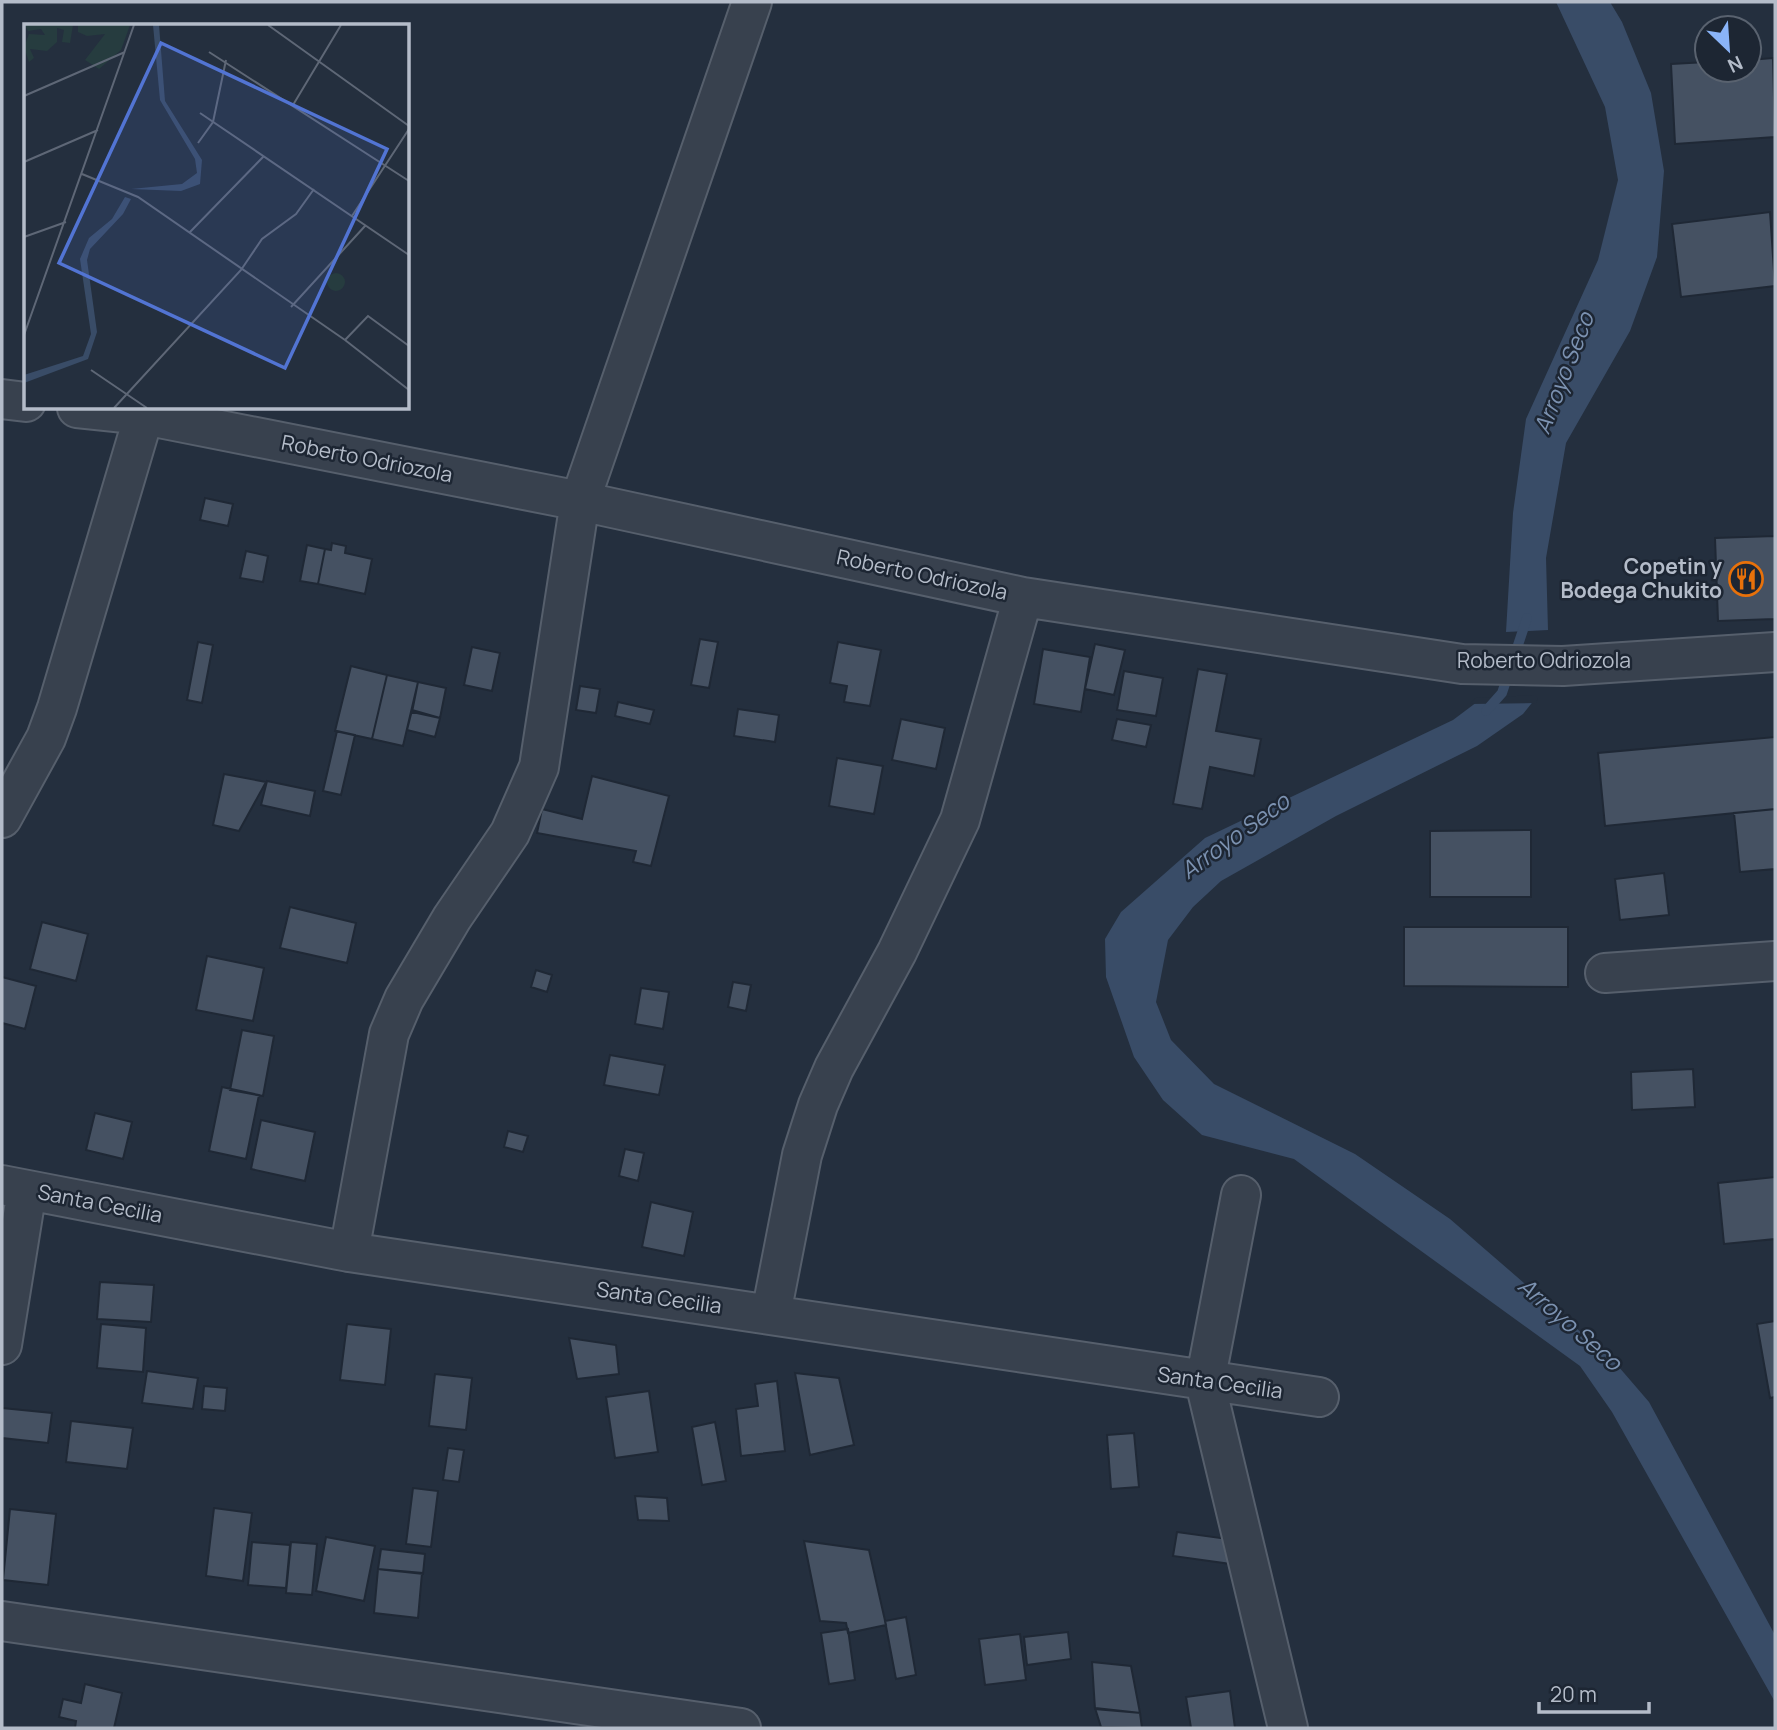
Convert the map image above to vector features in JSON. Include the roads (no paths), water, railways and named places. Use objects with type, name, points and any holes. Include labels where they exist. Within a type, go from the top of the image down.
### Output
[{"type":"street","points":[[349,1252],[389,1034],[404,999],[445,930],[510,833],[538,767],[580,500],[752,2]]},
{"type":"street","points":[[2,399],[24,402]]},
{"type":"street","name":"Roberto Odriozola","points":[[96,410],[144,415],[580,500],[1023,597],[1462,664],[1563,666],[1775,652]]},
{"type":"street","points":[[2,818],[46,737],[57,708],[144,415]]},
{"type":"street","points":[[771,1314],[802,1155],[822,1095],[897,952],[961,820],[1023,597]]},
{"type":"street","points":[[1605,973],[1775,961]]},
{"type":"street","points":[[2,1345],[14,1187]]},
{"type":"street","name":"Santa Cecilia","points":[[14,1187],[349,1252],[1319,1397]]},
{"type":"street","points":[[1241,1195],[1205,1382],[1288,1728]]},
{"type":"street","points":[[2,1621],[738,1728]]},
{"type":"water","points":[[1556,2],[1610,2],[1622,22],[1651,93],[1664,171],[1657,257],[1630,331],[1566,443],[1546,558],[1548,630],[1506,632],[1513,513],[1526,419],[1598,260],[1618,180],[1605,107]]},
{"type":"water","points":[[1535,699],[1523,714],[1477,746],[1336,816],[1221,881],[1193,907],[1168,940],[1156,1002],[1171,1040],[1214,1084],[1355,1154],[1450,1219],[1612,1359],[1649,1402],[1775,1635],[1775,1702],[1612,1412],[1580,1366],[1294,1159],[1202,1135],[1163,1100],[1134,1057],[1106,977],[1105,939],[1121,912],[1205,838],[1453,720],[1477,702]]},
{"type":"waterway","name":"Arroyo Seco","points":[[1486,711],[1502,693],[1527,618]]},
{"type":"place","name":"Copetin y Bodega Chukito","points":[[1746,579]]}]
